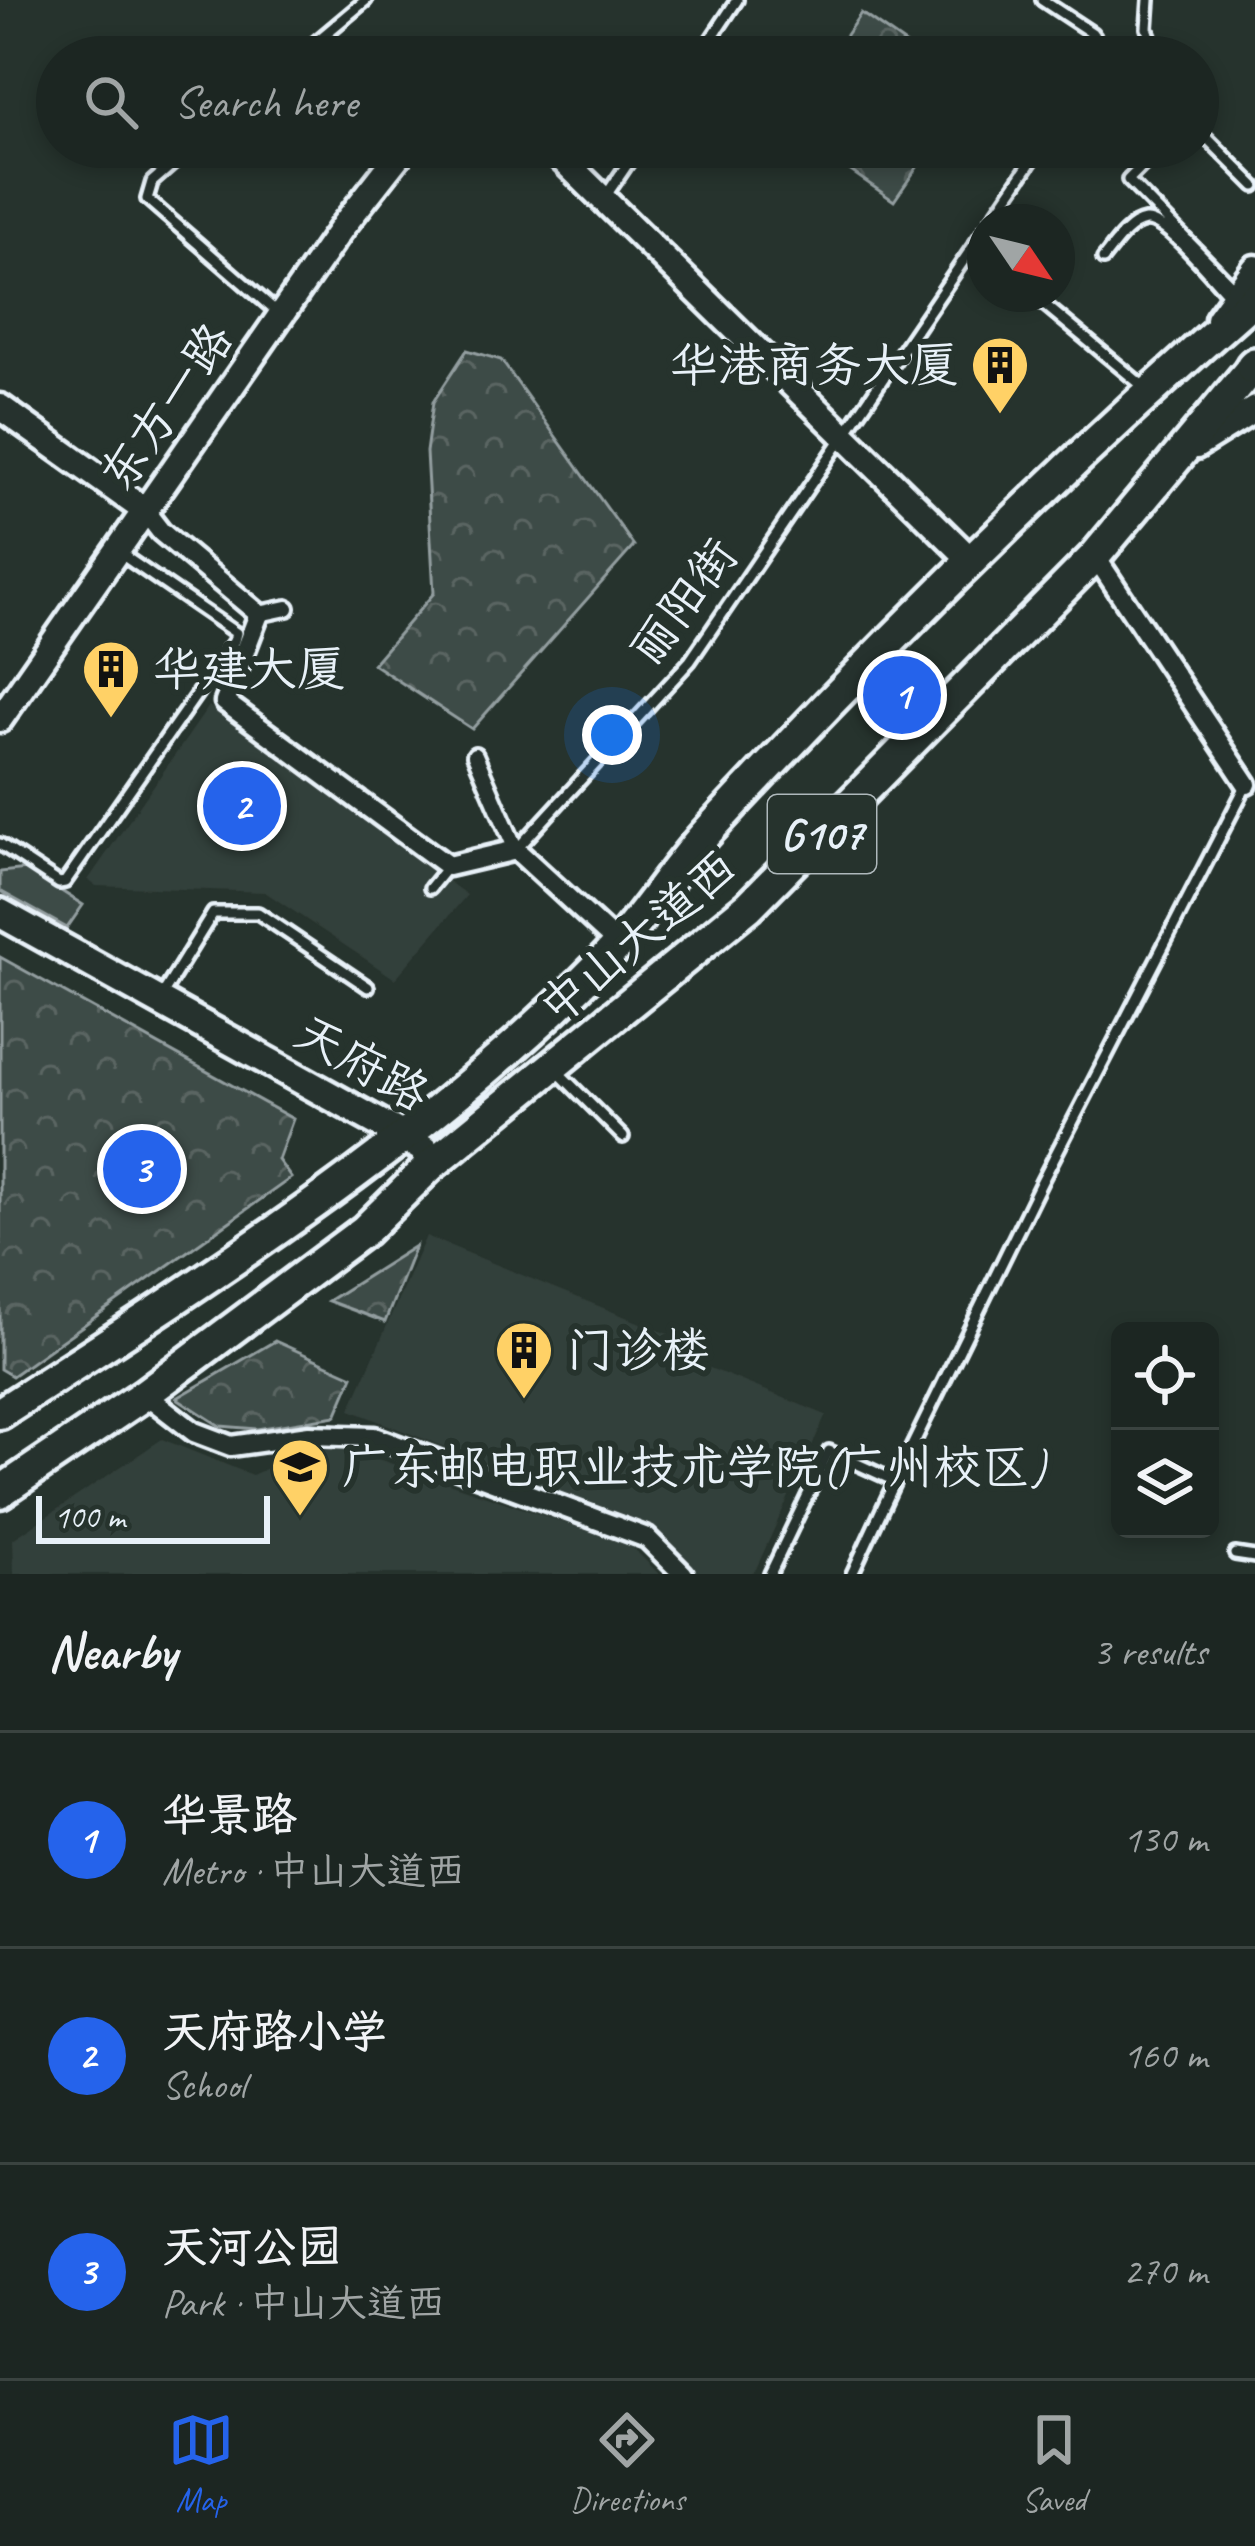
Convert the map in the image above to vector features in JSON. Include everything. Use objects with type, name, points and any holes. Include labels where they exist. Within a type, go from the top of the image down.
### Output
[{"type":"highway","name":"中山大道西","points":[[0,1413],[154,1314],[394,1141],[561,1000],[618,944],[707,832],[971,560],[1198,348],[1242,296]]},
{"type":"highway","name":"中山大道西","points":[[0,1492],[145,1394],[364,1230],[430,1166],[764,892],[1095,556],[1255,369]]},
{"type":"main road","name":"天府路","points":[[0,913],[394,1141]]},
{"type":"main road","name":"天府路","points":[[0,932],[394,1141],[424,1150],[430,1166]]},
{"type":"street","name":"东方一路","points":[[0,719],[281,315],[390,168]]},
{"type":"street","points":[[572,168],[971,560]]},
{"type":"street","points":[[1242,296],[1255,268]]},
{"type":"street","points":[[0,407],[144,511],[161,532],[260,614]]},
{"type":"street","points":[[1174,462],[1255,409]]},
{"type":"street","points":[[1095,556],[1247,784]]},
{"type":"street","points":[[260,614],[287,608]]},
{"type":"street","points":[[260,614],[225,702],[448,866],[519,852]]},
{"type":"street","points":[[475,755],[519,852],[618,944]]},
{"type":"street","points":[[145,1394],[194,1432],[231,1446],[309,1435],[374,1437],[647,1538],[683,1574]]},
{"type":"lane","points":[[323,36],[366,0]]},
{"type":"lane","points":[[713,36],[737,0]]},
{"type":"lane","points":[[1042,0],[1094,36]]},
{"type":"lane","points":[[1149,0],[1150,36]]},
{"type":"lane","points":[[1219,150],[1255,186]]},
{"type":"lane","points":[[168,168],[152,182],[147,199],[281,315]]},
{"type":"lane","points":[[604,199],[624,168]]},
{"type":"lane","name":"丽阳街","points":[[1001,204],[1026,168]]},
{"type":"lane","points":[[1140,168],[1128,180],[1242,296]]},
{"type":"lane","points":[[1102,259],[1128,230],[1144,221],[1162,224],[1242,296]]},
{"type":"lane","name":"丽阳街","points":[[519,852],[690,661],[967,255]]},
{"type":"lane","points":[[1054,312],[1148,390]]},
{"type":"lane","points":[[0,844],[59,884],[65,882],[234,641],[236,632],[116,551]]},
{"type":"lane","points":[[852,1574],[1042,1181],[1247,784]]},
{"type":"lane","points":[[430,888],[448,866]]},
{"type":"lane","points":[[159,1001],[213,913],[258,913],[368,987]]},
{"type":"lane","points":[[552,1066],[623,1137]]},
{"type":"lane","points":[[770,1574],[829,1451],[895,1481]]},
{"type":"lane","points":[[1235,1554],[1255,1557]]},
{"type":"shaded area","points":[[209,706],[467,895],[395,979],[265,892],[96,886],[88,880]]},
{"type":"shaded area","points":[[426,1236],[700,1347],[695,1362],[826,1415],[756,1569],[750,1574],[700,1574],[658,1531],[350,1410]]},
{"type":"shaded area","name":"广东邮电职业技术学院(广州校区)","points":[[162,1439],[252,1475],[304,1452],[343,1447],[630,1545],[659,1574],[14,1574],[13,1539]]},
{"type":"green space","points":[[861,13],[894,36],[845,36]]},
{"type":"green space","points":[[846,168],[917,168],[894,201]]},
{"type":"green space","points":[[467,350],[501,360],[634,546],[472,729],[373,664],[434,593],[426,452],[433,402]]},
{"type":"green space","points":[[27,869],[83,905],[67,928],[0,891],[0,872]]},
{"type":"green space","points":[[0,957],[293,1119],[278,1160],[291,1178],[12,1376],[0,1369]]},
{"type":"green space","points":[[415,1246],[385,1322],[328,1301]]},
{"type":"green space","points":[[275,1341],[353,1376],[336,1416],[257,1429],[220,1426],[177,1398]]},
{"type":"place","name":"华港商务大厦","points":[[1000,416]]},
{"type":"place","name":"华景路","points":[[902,695]]},
{"type":"place","name":"华建大厦","points":[[111,720]]},
{"type":"place","name":"天府路小学","points":[[242,806]]},
{"type":"place","name":"天河公园","points":[[142,1169]]},
{"type":"place","name":"门诊楼","points":[[524,1401]]},
{"type":"place","name":"广东邮电职业技术学院(广州校区)","points":[[300,1518]]}]
